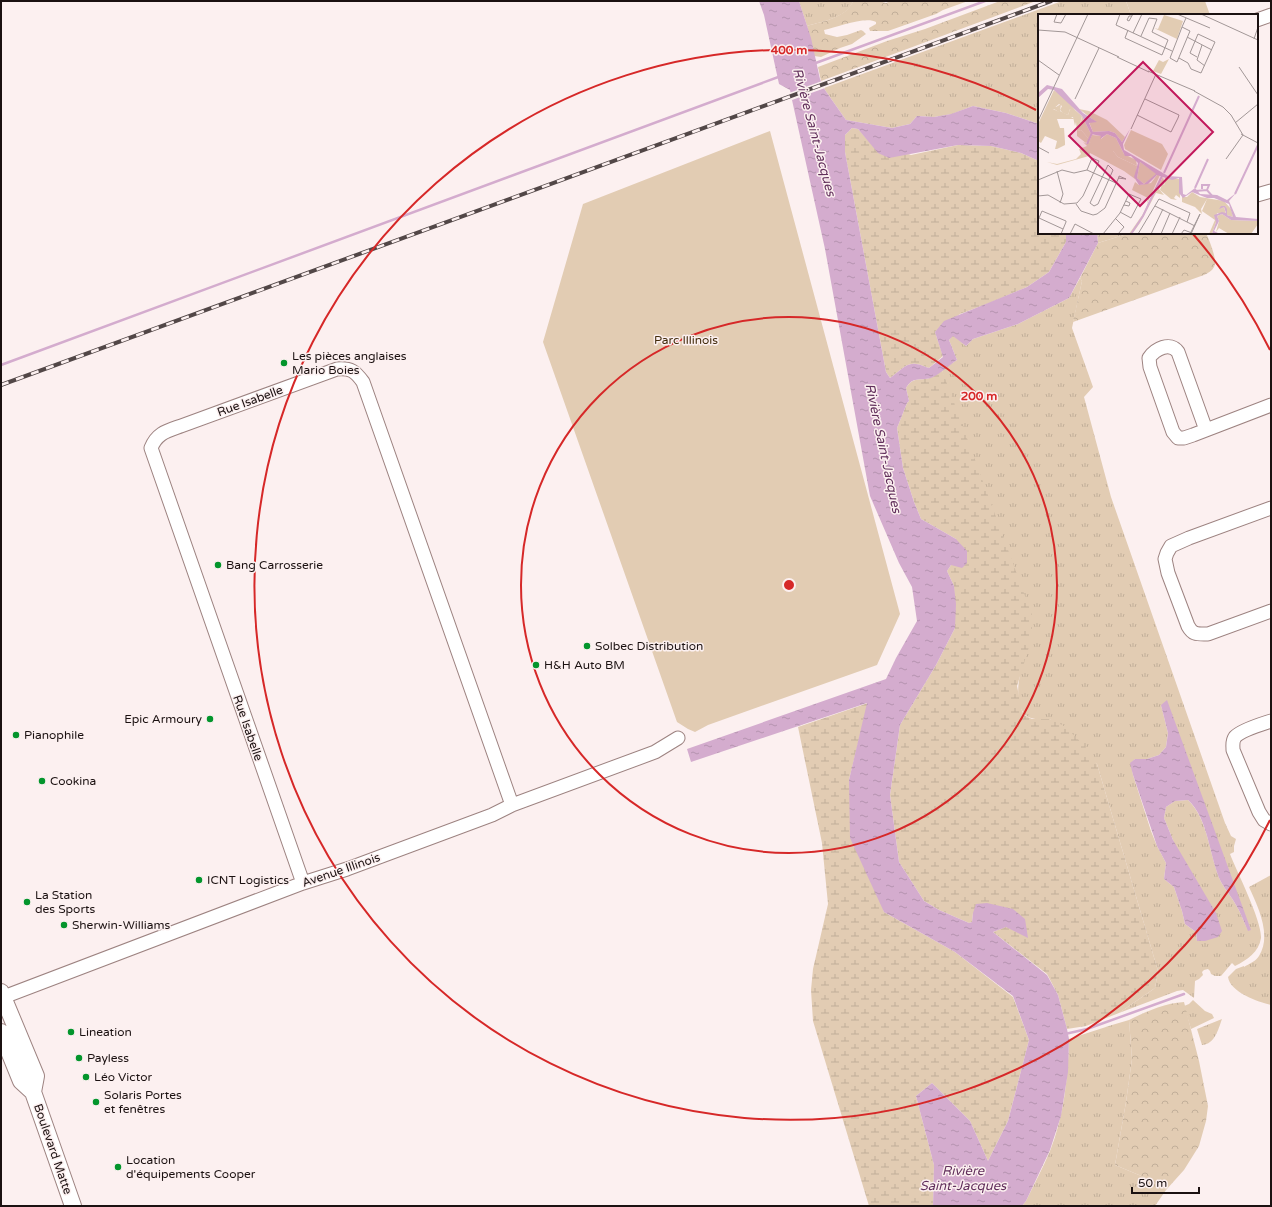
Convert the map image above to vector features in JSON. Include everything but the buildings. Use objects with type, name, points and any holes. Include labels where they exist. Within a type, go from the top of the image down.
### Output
[{"type":"main road","name":"Boulevard Matte","points":[[2,996],[36,1076],[33,1092]]},
{"type":"main road","name":"Boulevard Matte","points":[[1,1032],[21,1081],[33,1092],[73,1206]]},
{"type":"street","points":[[1258,20],[1271,15]]},
{"type":"street","points":[[1258,195],[1271,191]]},
{"type":"street","points":[[1206,430],[1178,352],[1176,349],[1167,346],[1154,351],[1148,361],[1175,435],[1178,438],[1184,438],[1271,407]]},
{"type":"street","name":"Rue Isabelle","points":[[303,883],[151,448],[154,441],[161,434],[181,426],[337,369],[347,368],[356,373],[363,382],[512,805]]},
{"type":"street","points":[[1271,508],[1171,546],[1165,559],[1168,573],[1191,631],[1198,634],[1208,634],[1271,611]]},
{"type":"street","points":[[1271,721],[1245,731],[1236,736],[1233,742],[1233,750],[1259,812],[1264,820],[1271,824]]},
{"type":"street","name":"Avenue Illinois","points":[[2,996],[303,883],[347,869],[492,815],[512,805],[655,752],[678,738]]},
{"type":"green space","points":[[799,1],[853,1],[850,7],[840,15],[807,26]]},
{"type":"green space","points":[[853,1],[879,1],[886,3],[891,1],[968,1],[888,31],[870,31],[869,28],[876,24],[876,22],[871,20],[859,21],[824,30],[825,34],[837,37],[861,30],[866,34],[852,44],[821,57],[814,56],[807,26],[840,15],[850,7]]},
{"type":"green space","points":[[1000,1],[1036,1],[821,81],[818,67]]},
{"type":"green space","points":[[1062,1],[1126,1],[1131,14],[1038,14],[1038,124],[1006,113],[973,106],[952,114],[934,117],[917,116],[910,124],[892,128],[846,120],[824,88]]},
{"type":"green space","points":[[1126,1],[1205,1],[1210,14],[1131,14]]},
{"type":"green space","points":[[852,128],[858,129],[868,140],[911,155],[958,145],[991,146],[1021,153],[1038,161],[1038,234],[1066,234],[1066,242],[1049,272],[1027,287],[960,314],[935,332],[943,356],[929,368],[918,364],[912,364],[902,368],[890,378],[886,372],[845,152],[845,135]]},
{"type":"green space","name":"Parc Illinois","points":[[770,131],[900,614],[877,665],[708,725],[695,732],[677,722],[543,342],[583,204]]},
{"type":"green space","points":[[1097,234],[1127,234],[1098,243]]},
{"type":"green space","points":[[1127,234],[1206,234],[1214,255],[1215,264],[1211,271],[1204,275],[1073,322],[1082,281],[1080,278],[1098,243]]},
{"type":"green space","points":[[1080,278],[1082,281],[1072,328],[1093,387],[1084,397],[1111,497],[1225,823],[1231,836],[1236,839],[1234,852],[1230,854],[1258,920],[1261,938],[1258,947],[1252,955],[1235,966],[1232,963],[1221,976],[1211,974],[1208,969],[1204,970],[1202,972],[1203,975],[1195,981],[1194,998],[1183,990],[1177,991],[1119,1013],[1155,988],[1158,971],[1097,764],[1050,719],[1031,718],[1026,715],[1020,706],[1018,686],[1020,675],[942,370],[957,360],[949,340],[953,335],[966,346],[973,339],[1018,324],[1069,298]],"holes":[[[1161,705],[1248,931],[1238,908],[1221,882],[1205,828],[1195,808],[1188,800],[1175,801],[1166,807],[1164,818],[1173,840],[1205,941],[1197,941],[1196,932],[1185,924],[1174,887],[1164,879],[1166,863],[1151,831],[1133,775],[1131,763],[1135,759],[1147,759],[1159,755],[1166,747],[1168,733]]]},
{"type":"green space","points":[[942,370],[1032,615],[1032,637],[1017,686],[1022,711],[1024,715],[1032,719],[1050,719],[1064,726],[1084,745],[1097,764],[1158,971],[1155,988],[1119,1013],[1086,1026],[1067,1029],[1058,995],[1047,974],[993,932],[1025,919],[973,913],[972,922],[969,923],[939,910],[924,901],[899,862],[890,795],[900,725],[936,665],[955,628],[954,586],[947,571],[951,565],[956,539],[921,519],[903,468],[897,428],[909,401],[906,388],[909,384],[915,380],[932,377]]},
{"type":"green space","points":[[868,703],[849,780],[884,912],[955,952],[1013,997],[1029,1040],[1008,1121],[988,1161],[970,1121],[932,1083],[916,1096],[934,1165],[933,1206],[869,1206],[813,1021],[811,990],[813,969],[828,904],[822,843],[798,727]]},
{"type":"green space","points":[[1271,875],[1271,1005],[1245,996],[1234,987],[1228,977],[1236,969],[1244,967],[1256,959],[1263,948],[1264,930],[1260,912],[1249,887]]},
{"type":"green space","points":[[1193,1000],[1205,1011],[1212,1014],[1214,1018],[1191,1029],[1184,1006]]},
{"type":"green space","points":[[1184,1002],[1199,1061],[1208,1106],[1206,1121],[1199,1146],[1184,1170],[1166,1190],[1151,1180],[1115,1165],[1132,1059],[1129,1020],[1162,1006]]},
{"type":"green space","points":[[1222,1019],[1213,1039],[1202,1045],[1197,1029]]},
{"type":"green space","points":[[1129,1020],[1132,1059],[1115,1165],[1151,1180],[1166,1190],[1155,1206],[1022,1206],[1026,1201],[1047,1157],[1059,1124],[1068,1068],[1069,1039]]},
{"type":"water","name":"Rivière Saint-Jacques","points":[[759,1],[799,1],[811,38],[820,79],[825,90],[846,120],[892,128],[910,124],[917,116],[934,117],[951,114],[973,106],[1006,113],[1038,124],[1038,161],[1021,153],[991,146],[958,145],[889,158],[878,153],[858,129],[852,128],[845,135],[845,152],[886,372],[890,378],[902,368],[909,365],[918,364],[929,368],[943,357],[935,332],[944,321],[1027,287],[1049,272],[1066,242],[1066,234],[1097,234],[1098,243],[1069,298],[1018,324],[973,339],[966,346],[953,336],[949,340],[957,360],[934,377],[914,380],[909,384],[906,388],[909,401],[897,428],[903,468],[921,519],[956,539],[967,551],[967,563],[962,568],[951,565],[947,571],[954,586],[956,604],[955,628],[936,665],[900,725],[890,795],[899,862],[924,901],[939,910],[969,923],[972,922],[976,904],[987,903],[1013,909],[1025,919],[1028,938],[1006,927],[993,932],[1047,975],[1058,995],[1069,1039],[1068,1072],[1061,1116],[1050,1150],[1026,1201],[1022,1206],[933,1206],[934,1165],[916,1096],[932,1083],[970,1121],[988,1161],[1008,1121],[1029,1040],[1013,996],[955,952],[884,912],[850,838],[849,780],[867,703],[691,762],[687,749],[886,679],[917,621],[912,587],[899,563],[870,496],[825,249],[790,90],[779,84],[764,15]]},
{"type":"water","points":[[1167,700],[1251,930],[1248,931],[1238,908],[1221,882],[1205,828],[1195,808],[1188,800],[1175,801],[1166,807],[1164,818],[1173,840],[1216,913],[1222,931],[1218,937],[1205,941],[1197,941],[1196,932],[1185,924],[1174,887],[1164,879],[1166,863],[1157,846],[1130,763],[1135,759],[1147,759],[1159,755],[1166,747],[1168,733],[1161,705]]},
{"type":"pier","points":[[822,81],[825,88],[792,100],[789,93]]},
{"type":"waterway","points":[[813,64],[985,1]]},
{"type":"waterway","points":[[1,365],[781,76]]},
{"type":"waterway","points":[[1065,1034],[1087,1029],[1184,994]]},
{"type":"railway","points":[[1,385],[1051,1]]},
{"type":"place","name":"Les pièces anglaises Mario Boies","points":[[284,363]]},
{"type":"place","name":"Bang Carrosserie","points":[[218,565]]},
{"type":"place","name":"Solbec Distribution","points":[[587,646]]},
{"type":"place","name":"H&H Auto BM","points":[[536,665]]},
{"type":"place","name":"Epic Armoury","points":[[210,719]]},
{"type":"place","name":"Pianophile","points":[[16,735]]},
{"type":"place","name":"Cookina","points":[[42,781]]},
{"type":"place","name":"ICNT Logistics","points":[[199,880]]},
{"type":"place","name":"La Station des Sports","points":[[27,902]]},
{"type":"place","name":"Sherwin-Williams","points":[[64,925]]},
{"type":"place","name":"Lineation","points":[[71,1032]]},
{"type":"place","name":"Payless","points":[[79,1058]]},
{"type":"place","name":"Léo Victor","points":[[86,1077]]},
{"type":"place","name":"Solaris Portes et fenêtres","points":[[96,1102]]},
{"type":"place","name":"Location d'équipements Cooper","points":[[118,1167]]}]
